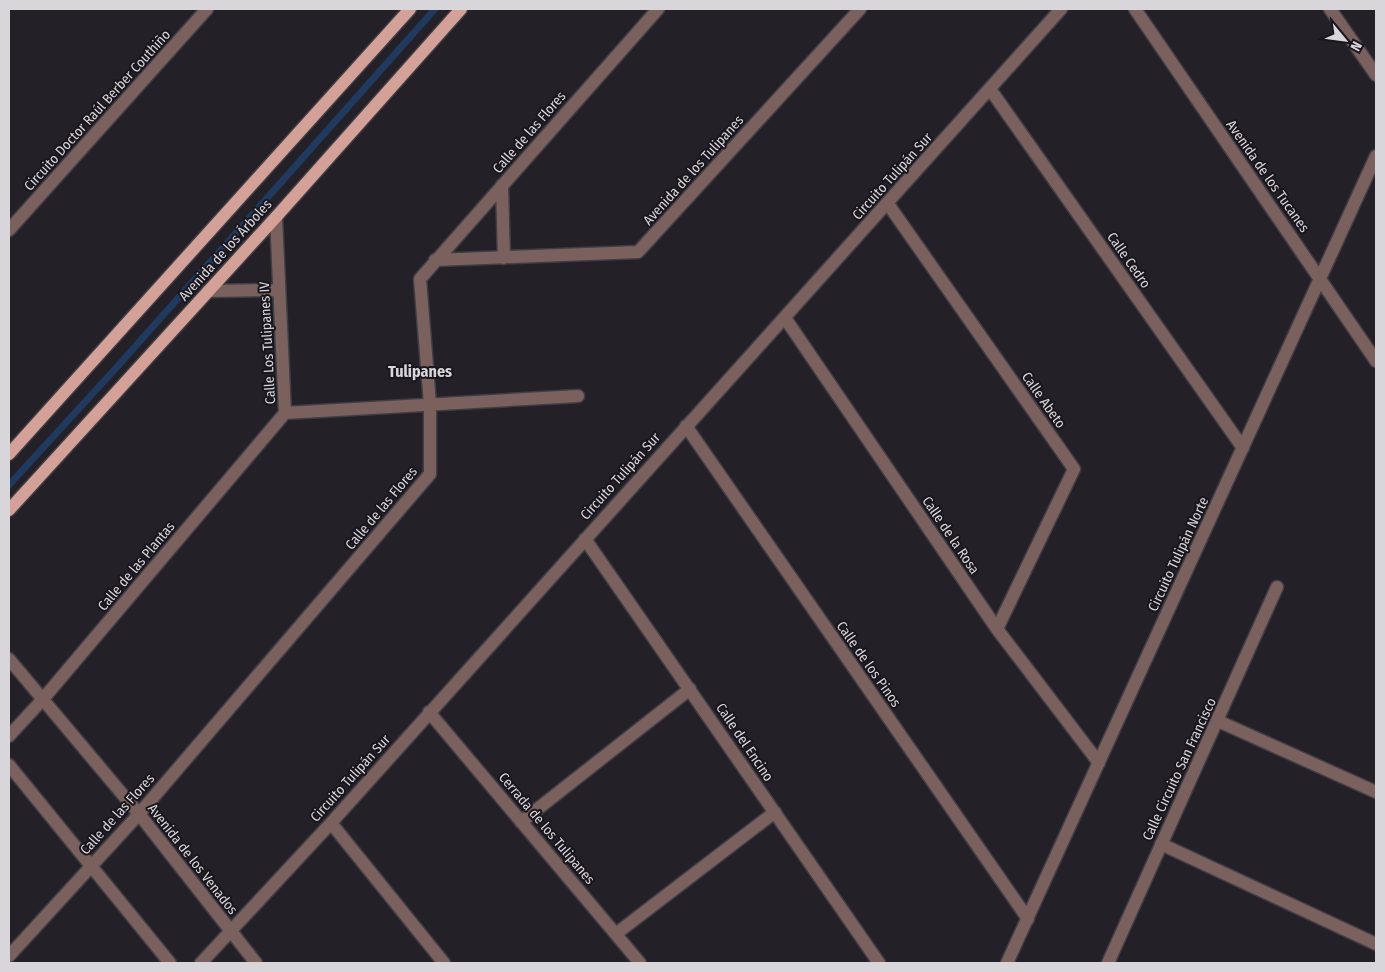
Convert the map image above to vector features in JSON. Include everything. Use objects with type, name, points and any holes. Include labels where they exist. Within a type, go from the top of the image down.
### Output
[{"type":"main road","name":"Avenida de los Árboles","points":[[9,454],[410,9]]},
{"type":"main road","name":"Avenida de los Árboles","points":[[9,510],[461,9]]},
{"type":"street","name":"Circuito Doctor Raúl Berber Couthiño","points":[[9,230],[208,9]]},
{"type":"street","name":"Calle de las Flores","points":[[9,956],[139,814],[430,474],[430,404],[420,279],[658,9]]},
{"type":"street","name":"Avenida de los Tulipanes","points":[[436,260],[638,252],[860,9]]},
{"type":"street","name":"Circuito Tulipán Sur","points":[[201,963],[331,823],[584,539],[786,318],[1061,9]]},
{"type":"street","name":"Avenida de los Tucanes","points":[[1135,9],[1376,361]]},
{"type":"street","points":[[1330,9],[1376,76]]},
{"type":"street","name":"Calle Cedro","points":[[990,89],[1243,448]]},
{"type":"street","name":"Circuito Tulipán Norte","points":[[1006,963],[1028,919],[1376,156]]},
{"type":"street","points":[[502,185],[504,258]]},
{"type":"street","name":"Calle Abeto","points":[[888,204],[1074,469],[997,629]]},
{"type":"street","name":"Calle Los Tulipanes IV","points":[[276,216],[285,413],[578,396]]},
{"type":"street","points":[[208,291],[279,290]]},
{"type":"street","name":"Calle de la Rosa","points":[[786,318],[997,629],[1099,764]]},
{"type":"street","name":"Calle de las Plantas","points":[[9,736],[43,699],[285,413]]},
{"type":"street","name":"Calle de los Pinos","points":[[686,426],[1028,919]]},
{"type":"street","name":"Calle del Encino","points":[[584,539],[879,963]]},
{"type":"street","name":"Calle Circuito San Francisco","points":[[1108,963],[1278,587]]},
{"type":"street","name":"Avenida de los Venados","points":[[9,659],[139,814],[256,963]]},
{"type":"street","points":[[521,822],[690,689]]},
{"type":"street","name":"Cerrada de los Tulipanes","points":[[429,712],[617,933],[640,963]]},
{"type":"street","points":[[1218,721],[1376,792]]},
{"type":"street","points":[[9,765],[170,963]]},
{"type":"street","points":[[617,933],[775,812]]},
{"type":"street","points":[[331,823],[444,963]]},
{"type":"street","points":[[1161,844],[1376,944]]},
{"type":"waterway","points":[[9,485],[117,367],[435,9]]},
{"type":"district","name":"Tulipanes","points":[[420,371]]}]
